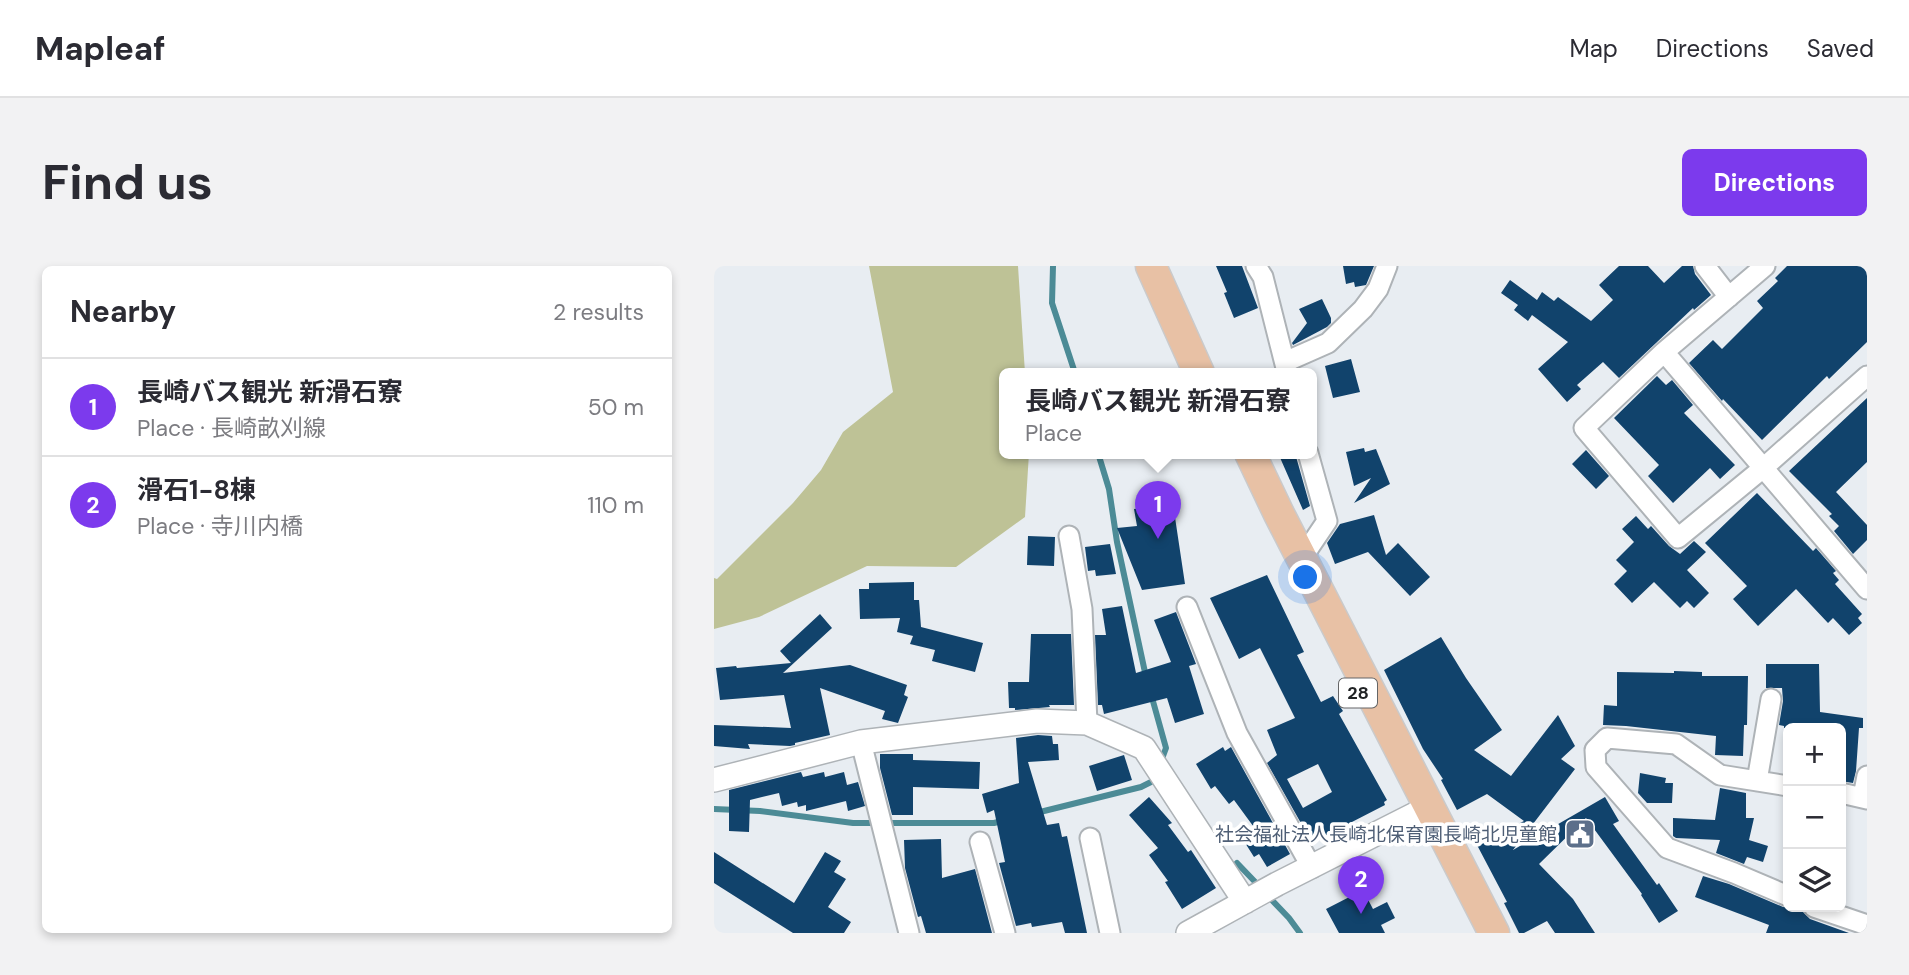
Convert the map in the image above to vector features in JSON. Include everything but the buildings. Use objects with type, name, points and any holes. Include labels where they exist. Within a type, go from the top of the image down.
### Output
[{"type":"main road","points":[[1151,266],[1197,368]]},
{"type":"main road","points":[[1167,266],[1208,368]]},
{"type":"main road","name":"28","points":[[1241,459],[1424,810],[1494,933]]},
{"type":"main road","name":"28","points":[[1253,459],[1424,810],[1480,933]]},
{"type":"street","points":[[1256,266],[1263,277],[1286,367],[1328,343],[1363,309],[1378,289],[1387,266]]},
{"type":"street","points":[[1705,266],[1729,297]]},
{"type":"street","points":[[1765,266],[1664,352],[1584,428],[1678,538],[1762,469],[1867,376]]},
{"type":"street","points":[[1664,352],[1762,469],[1864,577]]},
{"type":"street","points":[[1301,558],[1327,521],[1310,459]]},
{"type":"street","points":[[1069,536],[1082,609],[1087,723]]},
{"type":"street","points":[[1187,607],[1237,733],[1312,867]]},
{"type":"street","points":[[1757,781],[1771,699]]},
{"type":"street","points":[[714,780],[861,742],[1037,721],[1087,723],[1144,748],[1249,900]]},
{"type":"street","points":[[1783,785],[1720,775],[1676,744],[1607,738],[1595,750],[1596,767],[1667,848],[1783,894]]},
{"type":"street","points":[[861,742],[909,933]]},
{"type":"street","points":[[1846,794],[1865,798],[1867,776]]},
{"type":"street","points":[[1188,933],[1277,884],[1424,810]]},
{"type":"street","points":[[1090,838],[1110,933]]},
{"type":"street","points":[[980,842],[1004,933]]},
{"type":"street","points":[[1829,912],[1867,925]]},
{"type":"green space","points":[[869,266],[1018,266],[1025,368],[999,368],[999,459],[1029,459],[1025,517],[956,567],[867,566],[759,617],[714,629],[714,578],[717,579],[793,503],[821,470],[843,432],[893,392]]},
{"type":"waterway","points":[[1053,266],[1052,303],[1073,368]]},
{"type":"waterway","points":[[1100,459],[1109,489],[1117,542],[1146,677]]},
{"type":"waterway","points":[[1151,694],[1166,748],[1160,764]]},
{"type":"waterway","points":[[1036,813],[1141,787],[1155,780],[1157,775]]},
{"type":"waterway","points":[[714,809],[760,811],[853,823],[1002,821]]},
{"type":"waterway","points":[[1237,863],[1260,887]]},
{"type":"waterway","points":[[1267,895],[1300,933]]},
{"type":"place","name":"長崎バス観光 新滑石寮","points":[[1158,539]]},
{"type":"place","name":"社会福祉法人長崎北保育園長崎北児童館","points":[[1580,834]]},
{"type":"place","name":"滑石1-8棟","points":[[1361,914]]}]
